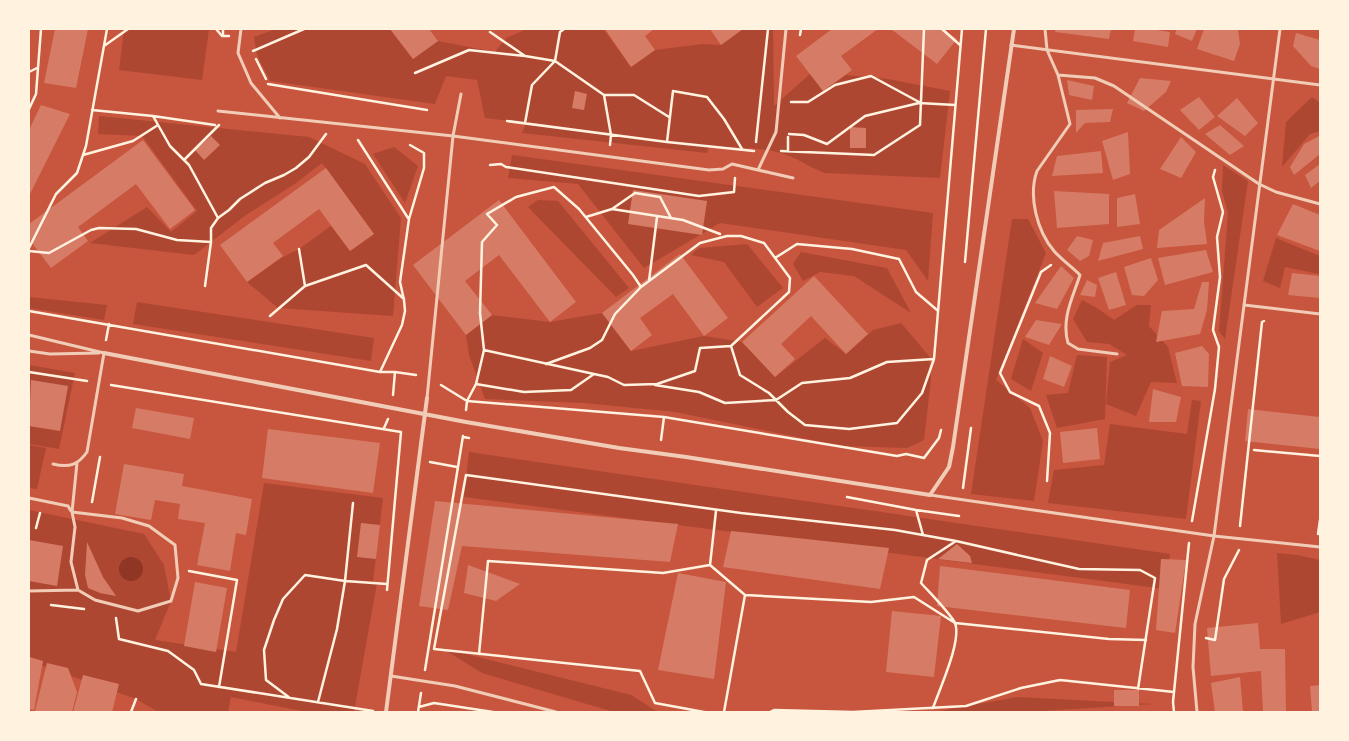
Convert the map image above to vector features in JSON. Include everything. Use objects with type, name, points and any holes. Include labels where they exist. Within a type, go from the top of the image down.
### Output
[{"type":"street","points":[[104,353],[426,415],[619,448],[868,484],[930,495],[949,467],[953,447],[1014,29]]},
{"type":"street","points":[[386,712],[426,415],[427,398]]},
{"type":"lane","points":[[241,29],[238,53],[250,83],[280,118]]},
{"type":"lane","points":[[758,170],[776,132],[786,29]]},
{"type":"lane","points":[[1045,29],[1047,50],[1058,75],[1070,124],[1037,171],[1033,189],[1039,223],[1054,251],[1080,275],[1065,322],[1065,332],[1068,343],[1078,349],[1117,354]]},
{"type":"lane","points":[[1197,712],[1193,667],[1195,624],[1214,536],[1260,184],[1272,79],[1280,29]]},
{"type":"lane","points":[[1011,45],[1320,86]]},
{"type":"lane","points":[[1058,75],[1095,78],[1114,86],[1260,184],[1276,192],[1320,204]]},
{"type":"lane","points":[[427,398],[453,136],[461,94]]},
{"type":"lane","points":[[218,112],[453,136],[609,158],[709,170],[723,169],[732,164],[794,178]]},
{"type":"lane","points":[[1244,305],[1320,314]]},
{"type":"lane","points":[[29,335],[104,353]]},
{"type":"lane","points":[[29,351],[50,354],[104,353]]},
{"type":"lane","points":[[53,464],[64,467],[77,463],[87,452],[104,353]]},
{"type":"lane","points":[[77,463],[72,512],[75,527],[71,562],[78,590]]},
{"type":"lane","points":[[930,495],[1190,533],[1320,547]]},
{"type":"lane","points":[[29,498],[68,506],[72,512],[122,518],[149,526],[175,546],[178,578],[171,601],[138,610],[95,600],[78,590],[29,591]]},
{"type":"lane","points":[[391,676],[455,686],[556,712]]},
{"type":"path","points":[[29,108],[36,94],[41,29]]},
{"type":"path","points":[[106,29],[83,155],[77,173],[56,194],[29,250],[49,253],[91,230],[98,228],[136,229],[177,240],[211,242]]},
{"type":"path","points":[[103,46],[128,29]]},
{"type":"path","points":[[216,29],[222,36]]},
{"type":"path","points":[[252,51],[304,29]]},
{"type":"path","points":[[525,123],[532,85],[555,62],[560,32],[564,29]]},
{"type":"path","points":[[756,143],[768,29]]},
{"type":"path","points":[[507,121],[667,142],[742,149],[874,155],[920,125],[919,103],[924,29]]},
{"type":"path","points":[[942,29],[960,45]]},
{"type":"path","points":[[731,346],[740,375],[769,393],[788,412],[806,425],[849,428],[897,423],[922,393],[934,359],[962,29]]},
{"type":"path","points":[[965,265],[986,29]]},
{"type":"path","points":[[490,32],[525,56]]},
{"type":"path","points":[[253,44],[252,51],[268,84],[427,110]]},
{"type":"path","points":[[415,73],[469,50],[525,56],[555,62],[604,95],[634,95],[669,117]]},
{"type":"path","points":[[29,72],[38,67]]},
{"type":"path","points":[[789,102],[808,102],[835,85],[871,76],[919,103]]},
{"type":"path","points":[[667,142],[673,91],[706,97],[724,120],[742,149]]},
{"type":"path","points":[[604,95],[611,135],[609,158]]},
{"type":"path","points":[[788,134],[804,135],[827,144],[865,116],[919,103],[955,106]]},
{"type":"path","points":[[92,110],[153,116],[170,146],[190,165],[218,218]]},
{"type":"path","points":[[83,155],[133,141],[158,125]]},
{"type":"path","points":[[184,160],[219,125]]},
{"type":"path","points":[[205,286],[211,242],[211,228],[218,218],[240,199],[265,183],[296,168],[309,157],[327,134],[333,135]]},
{"type":"path","points":[[352,139],[365,141]]},
{"type":"path","points":[[358,140],[409,218]]},
{"type":"path","points":[[380,372],[402,325],[405,311],[400,282],[409,218],[424,168],[424,153],[411,145],[405,145]]},
{"type":"path","points":[[1174,712],[1174,692],[1186,560],[1215,389],[1219,347],[1213,330],[1220,277],[1217,237],[1223,212],[1213,177],[1219,156]]},
{"type":"path","points":[[490,165],[501,164],[506,167],[699,196],[734,192]]},
{"type":"path","points":[[467,401],[476,384],[484,350],[480,313],[482,242],[496,225],[487,214],[516,197],[554,187],[586,217],[641,287]]},
{"type":"path","points":[[586,217],[612,209],[635,193],[660,197],[672,219]]},
{"type":"path","points":[[612,209],[683,220],[720,234]]},
{"type":"path","points":[[649,281],[657,217]]},
{"type":"path","points":[[546,364],[590,348],[602,340],[615,314],[641,287],[700,243],[727,236],[741,236],[764,243],[790,278],[788,292],[731,346],[700,348],[695,370],[651,384]]},
{"type":"path","points":[[775,258],[797,244],[852,249],[899,259],[916,292],[937,311]]},
{"type":"path","points":[[299,249],[305,286]]},
{"type":"path","points":[[1047,481],[1050,433],[1039,406],[1010,392],[1000,373],[1040,272],[1062,259]]},
{"type":"path","points":[[270,316],[305,286],[366,265],[404,300]]},
{"type":"path","points":[[29,311],[380,372],[395,372],[429,377],[467,401],[664,417],[897,456],[906,454],[924,458],[939,438],[943,423]]},
{"type":"path","points":[[1236,554],[1262,322],[1266,319]]},
{"type":"path","points":[[484,350],[608,377],[624,385],[651,384],[700,392],[725,403],[776,400],[802,383],[850,378],[887,362],[934,359]]},
{"type":"path","points":[[29,372],[401,432],[386,597]]},
{"type":"path","points":[[476,384],[524,392],[571,390],[594,374]]},
{"type":"path","points":[[418,712],[461,446]]},
{"type":"path","points":[[1254,450],[1320,456]]},
{"type":"path","points":[[704,712],[655,703],[640,671],[434,649],[466,475],[741,513],[896,530],[956,541],[1079,569],[1140,570],[1155,578],[1138,689]]},
{"type":"path","points":[[318,702],[337,629],[353,503]]},
{"type":"path","points":[[916,510],[923,535]]},
{"type":"path","points":[[710,565],[716,511]]},
{"type":"path","points":[[1311,533],[1319,534],[1320,520]]},
{"type":"path","points":[[933,708],[956,641],[955,623],[922,583],[927,560],[956,541]]},
{"type":"path","points":[[1179,632],[1215,640],[1224,579],[1240,548]]},
{"type":"path","points":[[479,654],[488,561],[663,573],[710,565]]},
{"type":"path","points":[[710,565],[745,595],[871,602],[914,598],[955,623],[1109,639],[1146,640]]},
{"type":"path","points":[[177,568],[237,580],[219,687]]},
{"type":"path","points":[[291,698],[266,680],[264,650],[283,599],[305,575],[344,581],[387,584]]},
{"type":"path","points":[[724,712],[745,595]]},
{"type":"path","points":[[45,604],[91,610]]},
{"type":"path","points":[[115,613],[119,639],[168,651],[194,670],[201,684],[372,712],[373,704]]},
{"type":"path","points":[[770,712],[774,710],[853,712],[966,706],[1021,688],[1060,680],[1174,692]]},
{"type":"path","points":[[130,712],[136,699]]},
{"type":"path","points":[[419,707],[434,703],[493,712]]},
{"type":"shaded area","points":[[124,29],[209,29],[202,80],[119,70]]},
{"type":"shaded area","points":[[276,29],[390,29],[413,59],[438,41],[495,52],[506,38],[527,29],[602,29],[631,67],[655,50],[702,44],[721,45],[743,29],[773,29],[774,106],[810,74],[823,91],[846,75],[888,79],[950,91],[940,178],[825,173],[784,154],[761,149],[709,146],[707,153],[522,133],[526,123],[485,118],[477,80],[446,76],[435,104],[270,81],[257,55],[254,37]]},
{"type":"shaded area","points":[[1312,97],[1320,103],[1320,131],[1310,134],[1282,167],[1286,122]]},
{"type":"shaded area","points":[[99,116],[309,137],[365,164],[401,218],[393,316],[278,308],[247,282],[281,258],[299,249],[331,226],[350,251],[374,234],[322,163],[296,183],[246,215],[194,255],[90,243],[147,207],[171,232],[197,211],[142,136],[98,134]]},
{"type":"shaded area","points":[[394,147],[418,166],[405,203],[373,154]]},
{"type":"shaded area","points":[[512,155],[933,213],[928,281],[906,250],[720,223],[644,268],[578,184],[508,178]]},
{"type":"shaded area","points":[[1223,165],[1248,181],[1225,339],[1219,331],[1228,213],[1222,191]]},
{"type":"shaded area","points":[[538,200],[558,201],[629,288],[616,297],[528,207]]},
{"type":"shaded area","points":[[1012,219],[1028,219],[1046,253],[996,380],[1030,408],[1043,441],[1034,501],[971,494]]},
{"type":"shaded area","points":[[1276,238],[1320,256],[1319,274],[1285,267],[1280,288],[1263,281]]},
{"type":"shaded area","points":[[747,244],[783,288],[757,307],[724,262],[691,255],[699,248]]},
{"type":"shaded area","points":[[801,252],[887,268],[911,313],[854,276],[820,272],[803,281],[793,264]]},
{"type":"shaded area","points":[[29,297],[107,305],[104,320],[29,308]]},
{"type":"shaded area","points":[[1082,300],[1114,320],[1137,305],[1151,305],[1149,326],[1168,347],[1177,383],[1151,382],[1136,416],[1106,404],[1110,362],[1127,355],[1109,344],[1087,342],[1073,319]]},
{"type":"shaded area","points":[[137,302],[374,338],[371,361],[133,324]]},
{"type":"shaded area","points":[[602,313],[631,351],[704,336],[742,342],[775,377],[825,338],[846,354],[873,330],[901,323],[929,356],[931,379],[924,440],[907,448],[841,446],[675,412],[584,403],[485,399],[469,355],[466,335],[492,315],[550,322]]},
{"type":"shaded area","points":[[1023,339],[1043,353],[1031,391],[1011,379]]},
{"type":"shaded area","points":[[1077,355],[1107,357],[1105,419],[1057,428],[1046,395],[1068,393]]},
{"type":"shaded area","points":[[29,365],[75,373],[59,449],[29,444]]},
{"type":"shaded area","points":[[1192,400],[1201,401],[1186,519],[1048,503],[1054,470],[1104,465],[1110,424],[1187,434]]},
{"type":"shaded area","points":[[29,445],[46,448],[37,489],[29,488]]},
{"type":"shaded area","points":[[469,452],[1170,554],[1165,589],[464,497]]},
{"type":"shaded area","points":[[264,483],[383,498],[373,582],[377,583],[354,712],[307,712],[231,697],[228,712],[158,712],[136,699],[29,661],[29,510],[144,534],[164,565],[171,601],[155,640],[236,652]]},
{"type":"shaded area","points":[[1277,553],[1297,555],[1320,560],[1320,612],[1281,624]]},
{"type":"shaded area","points":[[131,557],[140,560],[143,569],[140,578],[131,581],[122,578],[119,569],[122,560]]},
{"type":"shaded area","points":[[442,648],[631,695],[658,712],[614,712],[482,673]]},
{"type":"shaded area","points":[[1017,697],[1153,704],[1026,712],[934,712]]},
{"type":"building","points":[[55,29],[88,29],[76,88],[44,83]]},
{"type":"building","points":[[390,29],[429,29],[438,41],[413,59]]},
{"type":"building","points":[[605,29],[654,29],[645,36],[655,50],[631,67]]},
{"type":"building","points":[[710,29],[743,29],[721,45]]},
{"type":"building","points":[[832,29],[878,29],[841,56],[852,70],[823,91],[796,56]]},
{"type":"building","points":[[891,29],[943,29],[957,39],[937,64]]},
{"type":"building","points":[[1056,29],[1111,29],[1109,39],[1055,32]]},
{"type":"building","points":[[1135,29],[1150,29],[1170,32],[1168,47],[1133,41]]},
{"type":"building","points":[[1177,29],[1197,29],[1192,41],[1175,34]]},
{"type":"building","points":[[1204,29],[1238,29],[1240,44],[1234,61],[1197,49]]},
{"type":"building","points":[[1296,33],[1320,40],[1320,69],[1311,66],[1293,46]]},
{"type":"building","points":[[1140,78],[1171,81],[1166,92],[1144,111],[1127,103]]},
{"type":"building","points":[[1067,80],[1094,86],[1092,100],[1069,95]]},
{"type":"building","points":[[575,91],[587,94],[584,110],[572,108]]},
{"type":"building","points":[[1199,97],[1215,117],[1199,130],[1180,110]]},
{"type":"building","points":[[1237,98],[1258,123],[1245,136],[1217,116]]},
{"type":"building","points":[[41,105],[70,114],[29,196],[29,130]]},
{"type":"building","points":[[1113,109],[1110,122],[1085,123],[1076,133],[1076,110]]},
{"type":"building","points":[[1220,125],[1244,146],[1230,155],[1205,134]]},
{"type":"building","points":[[850,127],[866,128],[866,148],[850,148]]},
{"type":"building","points":[[1128,132],[1130,174],[1113,180],[1102,141]]},
{"type":"building","points":[[211,136],[220,145],[204,160],[195,150]]},
{"type":"building","points":[[1319,136],[1320,154],[1294,175],[1290,167],[1304,144]]},
{"type":"building","points":[[1181,137],[1196,152],[1181,178],[1160,169]]},
{"type":"building","points":[[143,140],[195,210],[170,229],[136,184],[78,227],[88,241],[51,268],[29,239],[29,224]]},
{"type":"building","points":[[1101,151],[1103,173],[1052,176],[1057,156]]},
{"type":"building","points":[[1320,164],[1320,181],[1311,188],[1305,175]]},
{"type":"building","points":[[326,168],[374,234],[350,251],[319,209],[273,243],[283,256],[247,282],[220,245]]},
{"type":"building","points":[[633,190],[707,201],[702,235],[628,224]]},
{"type":"building","points":[[1054,191],[1109,194],[1109,224],[1057,228]]},
{"type":"building","points":[[1135,194],[1140,224],[1117,227],[1117,198]]},
{"type":"building","points":[[1205,198],[1204,222],[1207,244],[1157,248],[1159,230]]},
{"type":"building","points":[[499,200],[576,302],[550,322],[499,255],[465,281],[492,315],[466,335],[413,265]]},
{"type":"building","points":[[1293,204],[1320,215],[1320,251],[1277,235]]},
{"type":"building","points":[[1077,236],[1093,240],[1089,256],[1080,261],[1067,250]]},
{"type":"building","points":[[1140,236],[1143,249],[1098,261],[1103,243]]},
{"type":"building","points":[[1206,250],[1213,272],[1165,285],[1158,258]]},
{"type":"building","points":[[680,254],[728,318],[704,336],[673,294],[640,318],[652,335],[631,351],[602,313]]},
{"type":"building","points":[[1151,258],[1158,280],[1144,296],[1132,295],[1124,267]]},
{"type":"building","points":[[1061,266],[1074,278],[1057,309],[1035,303]]},
{"type":"building","points":[[1116,272],[1126,305],[1109,310],[1098,278]]},
{"type":"building","points":[[1292,273],[1320,276],[1320,298],[1288,295]]},
{"type":"building","points":[[814,276],[868,334],[846,354],[811,316],[781,344],[795,359],[775,377],[742,342]]},
{"type":"building","points":[[1087,280],[1097,285],[1095,297],[1080,295]]},
{"type":"building","points":[[1202,282],[1209,282],[1207,310],[1200,334],[1156,342],[1162,311],[1194,309]]},
{"type":"building","points":[[1036,320],[1062,324],[1049,345],[1025,337]]},
{"type":"building","points":[[1202,346],[1209,354],[1208,387],[1182,386],[1175,353]]},
{"type":"building","points":[[1050,356],[1072,366],[1064,387],[1043,379]]},
{"type":"building","points":[[31,380],[68,386],[60,431],[29,426]]},
{"type":"building","points":[[1153,389],[1181,397],[1176,422],[1149,422]]},
{"type":"building","points":[[136,408],[194,418],[190,439],[132,428]]},
{"type":"building","points":[[1248,409],[1320,417],[1320,449],[1245,441]]},
{"type":"building","points":[[1097,428],[1100,459],[1063,463],[1060,432]]},
{"type":"building","points":[[268,429],[380,443],[373,493],[262,478]]},
{"type":"building","points":[[124,464],[184,474],[182,486],[252,499],[246,535],[236,533],[230,571],[197,565],[205,523],[178,519],[180,504],[155,500],[151,520],[115,514]]},
{"type":"building","points":[[435,501],[678,524],[670,562],[462,546],[448,610],[419,606]]},
{"type":"building","points":[[361,523],[380,525],[376,559],[357,557]]},
{"type":"building","points":[[731,531],[889,548],[880,589],[723,567]]},
{"type":"building","points":[[29,540],[63,546],[57,586],[29,581]]},
{"type":"building","points":[[87,542],[103,577],[116,596],[100,593],[88,588],[85,575]]},
{"type":"building","points":[[957,544],[970,556],[972,563],[938,559]]},
{"type":"building","points":[[1161,559],[1186,560],[1175,633],[1156,630]]},
{"type":"building","points":[[468,565],[520,584],[496,601],[464,593]]},
{"type":"building","points":[[940,566],[1130,590],[1126,628],[937,606]]},
{"type":"building","points":[[678,573],[726,582],[714,679],[658,670]]},
{"type":"building","points":[[195,582],[227,588],[216,652],[184,646]]},
{"type":"building","points":[[892,611],[941,616],[934,677],[886,672]]},
{"type":"building","points":[[1258,623],[1260,649],[1285,649],[1286,712],[1263,712],[1261,671],[1211,676],[1207,628]]},
{"type":"building","points":[[29,657],[43,661],[34,710],[29,709]]},
{"type":"building","points":[[47,663],[68,668],[77,692],[72,712],[35,711]]},
{"type":"building","points":[[83,675],[119,684],[112,712],[73,712]]},
{"type":"building","points":[[1240,677],[1243,712],[1215,712],[1211,683]]},
{"type":"building","points":[[1320,685],[1320,712],[1312,712],[1310,686]]},
{"type":"building","points":[[1114,690],[1139,690],[1139,706],[1114,706]]}]
